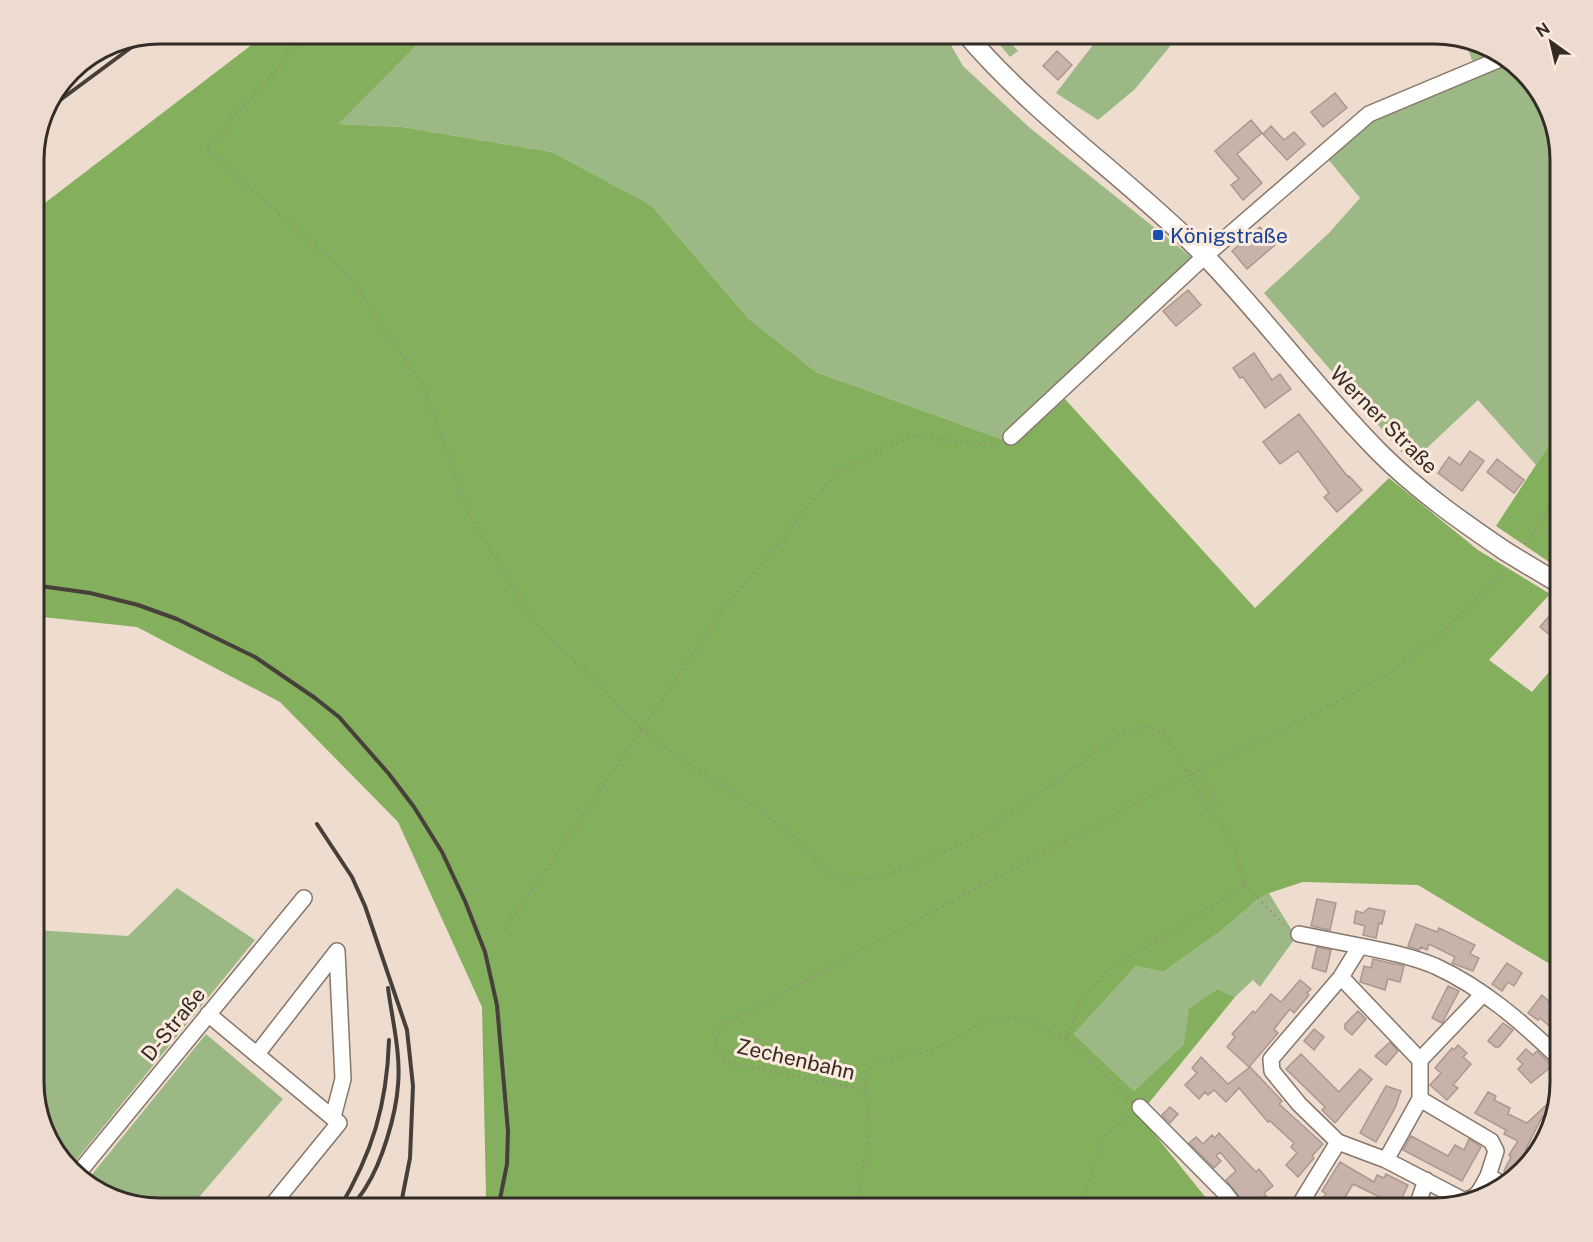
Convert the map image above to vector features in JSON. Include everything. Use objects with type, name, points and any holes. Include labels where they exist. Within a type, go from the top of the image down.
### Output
[{"type":"main road","name":"Werner Straße","points":[[975,44],[1010,82],[1205,256],[1379,453],[1507,558],[1528,565],[1550,578]]},
{"type":"street","points":[[1011,437],[1205,256],[1369,114],[1495,61]]},
{"type":"street","name":"D-Straße","points":[[82,1169],[304,898]]},
{"type":"street","points":[[1299,934],[1389,952],[1434,966],[1483,994],[1526,1026],[1550,1049]]},
{"type":"street","points":[[1360,946],[1341,977],[1274,1054],[1270,1065],[1272,1071],[1299,1104],[1338,1142],[1386,1160],[1458,1196]]},
{"type":"street","points":[[257,1054],[337,951],[344,1080],[333,1117]]},
{"type":"street","points":[[1341,977],[1420,1060],[1420,1099],[1386,1160]]},
{"type":"street","points":[[1420,1060],[1483,994]]},
{"type":"street","points":[[208,1014],[339,1123],[277,1198]]},
{"type":"street","points":[[1420,1099],[1491,1141],[1496,1151],[1488,1176],[1480,1189]]},
{"type":"street","points":[[1140,1107],[1228,1198]]},
{"type":"street","points":[[1304,1198],[1338,1142]]},
{"type":"street","points":[[1488,1176],[1496,1180]]},
{"type":"street","points":[[1420,1198],[1426,1180]]},
{"type":"path","points":[[298,44],[206,149],[348,275],[424,387],[468,512],[532,620],[642,729],[671,752],[758,809],[803,844],[828,873],[849,881],[881,876],[916,864],[976,837],[1075,768],[1103,745],[1124,732],[1146,727],[1163,733],[1175,748],[1207,809],[1226,834],[1239,860],[1245,885],[1288,929],[1299,934]]},
{"type":"path","points":[[503,932],[719,615],[839,470],[912,436],[1002,446],[1011,437]]},
{"type":"path","points":[[1530,537],[1550,507]]},
{"type":"path","points":[[1207,809],[1218,803],[1199,770],[1387,674],[1431,641],[1473,603],[1507,558]]},
{"type":"path","name":"Zechenbahn","points":[[864,1090],[728,1062],[717,1050],[716,1037],[724,1023],[1199,770]]},
{"type":"path","points":[[1066,1038],[1084,998],[1104,974],[1245,885]]},
{"type":"path","points":[[858,1198],[870,1122],[864,1090],[867,1072],[878,1060],[922,1053],[946,1044],[980,1024],[1004,1017],[1027,1021],[1066,1038],[1140,1107],[1106,1134],[1083,1198]]},
{"type":"green space","points":[[253,44],[418,44],[338,124],[403,127],[552,152],[651,205],[749,319],[816,372],[1015,444],[1065,399],[1255,608],[1389,478],[1478,550],[1550,594],[1489,660],[1532,692],[1550,671],[1550,964],[1418,885],[1303,882],[1269,893],[1257,900],[1221,931],[1163,972],[1136,966],[1074,1034],[1134,1091],[1184,1044],[1189,1009],[1218,989],[1235,997],[1139,1115],[1206,1198],[485,1198],[482,1007],[398,822],[280,702],[137,627],[44,617],[44,204]]},
{"type":"green space","points":[[418,44],[950,44],[963,66],[1030,128],[1200,264],[1134,332],[1015,444],[816,372],[749,319],[651,205],[552,152],[403,127],[337,124]]},
{"type":"green space","points":[[999,44],[1012,44],[1018,51],[1010,57]]},
{"type":"green space","points":[[1094,44],[1172,44],[1135,89],[1098,120],[1056,93]]},
{"type":"green space","points":[[1468,49],[1486,56],[1472,61]]},
{"type":"green space","points":[[1501,65],[1526,89],[1538,108],[1543,122],[1549,144],[1550,159],[1550,443],[1536,465],[1478,400],[1411,463],[1264,293],[1329,233],[1360,198],[1328,159],[1367,123]]},
{"type":"green space","points":[[1550,443],[1550,563],[1496,526]]},
{"type":"green space","points":[[177,888],[255,940],[75,1162],[55,1134],[44,1091],[44,931],[128,936]]},
{"type":"green space","points":[[1269,893],[1296,937],[1260,987],[1253,980],[1235,997],[1218,989],[1184,1044],[1134,1091],[1074,1034],[1136,966],[1163,972]]},
{"type":"green space","points":[[206,1034],[283,1099],[198,1198],[144,1198],[129,1195],[91,1176]]},
{"type":"building","points":[[1057,51],[1072,65],[1058,80],[1043,66]]},
{"type":"building","points":[[1335,93],[1347,108],[1323,127],[1311,112]]},
{"type":"building","points":[[1251,120],[1262,133],[1237,154],[1262,183],[1243,200],[1231,185],[1239,179],[1215,151]]},
{"type":"building","points":[[1271,126],[1284,140],[1294,132],[1305,144],[1287,160],[1263,134]]},
{"type":"building","points":[[1260,227],[1275,245],[1247,269],[1232,251]]},
{"type":"building","points":[[1188,290],[1201,305],[1176,326],[1163,311]]},
{"type":"building","points":[[1254,353],[1272,380],[1280,374],[1291,389],[1265,408],[1243,377],[1240,378],[1233,368]]},
{"type":"building","points":[[1299,414],[1348,477],[1362,490],[1337,512],[1324,497],[1329,493],[1298,451],[1280,464],[1263,442]]},
{"type":"building","points":[[1470,451],[1484,461],[1462,491],[1438,473],[1449,457],[1460,465]]},
{"type":"building","points":[[1497,459],[1524,480],[1514,493],[1487,472]]},
{"type":"building","points":[[1550,615],[1550,635],[1540,627]]},
{"type":"building","points":[[1317,899],[1336,903],[1330,930],[1311,926]]},
{"type":"building","points":[[1369,908],[1385,911],[1382,924],[1379,923],[1376,938],[1363,935],[1365,926],[1354,923],[1356,911],[1363,913]]},
{"type":"building","points":[[1416,924],[1437,932],[1439,928],[1475,945],[1470,954],[1479,958],[1473,971],[1452,963],[1455,957],[1429,944],[1427,950],[1408,946]]},
{"type":"building","points":[[1317,947],[1331,950],[1326,972],[1312,968]]},
{"type":"building","points":[[1373,959],[1404,966],[1400,982],[1388,979],[1385,990],[1360,982],[1364,966],[1371,968]]},
{"type":"building","points":[[1507,963],[1522,973],[1514,986],[1508,982],[1502,991],[1492,984]]},
{"type":"building","points":[[1300,980],[1311,989],[1307,993],[1309,995],[1294,1013],[1290,1009],[1274,1029],[1278,1033],[1249,1067],[1227,1047],[1235,1037],[1232,1034],[1253,1011],[1255,1013],[1271,994],[1281,1002]]},
{"type":"building","points":[[1448,986],[1459,991],[1442,1023],[1432,1018]]},
{"type":"building","points":[[1542,995],[1550,1002],[1550,1026],[1540,1018],[1538,1020],[1528,1013]]},
{"type":"building","points":[[1358,1011],[1366,1019],[1352,1035],[1345,1029],[1345,1024]]},
{"type":"building","points":[[1503,1023],[1513,1030],[1499,1047],[1495,1047],[1488,1041]]},
{"type":"building","points":[[1314,1029],[1324,1037],[1314,1050],[1304,1041]]},
{"type":"building","points":[[1390,1042],[1398,1051],[1386,1065],[1375,1056]]},
{"type":"building","points":[[1458,1045],[1467,1053],[1463,1057],[1471,1064],[1453,1085],[1458,1088],[1447,1100],[1430,1085],[1441,1073],[1435,1068],[1452,1048],[1454,1050]]},
{"type":"building","points":[[1526,1049],[1533,1055],[1537,1051],[1550,1064],[1550,1068],[1531,1083],[1518,1069],[1523,1064],[1517,1059]]},
{"type":"building","points":[[1301,1054],[1339,1092],[1360,1069],[1372,1079],[1335,1123],[1322,1110],[1325,1107],[1286,1069]]},
{"type":"building","points":[[1201,1057],[1228,1084],[1250,1067],[1282,1101],[1279,1104],[1323,1144],[1298,1177],[1286,1165],[1297,1153],[1291,1147],[1294,1143],[1270,1121],[1268,1122],[1239,1088],[1226,1102],[1214,1090],[1208,1095],[1205,1092],[1199,1099],[1185,1085],[1197,1073],[1192,1068]]},
{"type":"building","points":[[1386,1086],[1401,1091],[1395,1108],[1376,1142],[1360,1133]]},
{"type":"building","points":[[1488,1092],[1496,1096],[1494,1100],[1510,1108],[1508,1114],[1527,1123],[1548,1103],[1544,1118],[1542,1117],[1526,1149],[1528,1150],[1507,1172],[1504,1171],[1511,1157],[1509,1155],[1518,1141],[1504,1134],[1506,1130],[1475,1113]]},
{"type":"building","points":[[1170,1107],[1178,1114],[1170,1123],[1162,1115]]},
{"type":"building","points":[[1219,1133],[1256,1172],[1259,1169],[1273,1186],[1264,1193],[1268,1198],[1240,1198],[1226,1180],[1236,1171],[1220,1152],[1216,1156],[1221,1161],[1214,1168],[1189,1143],[1196,1137],[1203,1144],[1212,1135],[1215,1138]]},
{"type":"building","points":[[1411,1136],[1448,1156],[1455,1145],[1464,1150],[1469,1139],[1481,1147],[1462,1181],[1403,1150]]},
{"type":"building","points":[[1340,1162],[1374,1182],[1377,1175],[1384,1178],[1386,1174],[1408,1185],[1402,1198],[1382,1198],[1353,1184],[1345,1198],[1323,1198],[1326,1194],[1322,1191]]},
{"type":"railway","points":[[60,100],[132,47]]},
{"type":"railway","points":[[44,587],[90,593],[138,605],[177,619],[255,657],[339,717],[389,774],[414,807],[442,852],[465,901],[485,952],[497,1005],[508,1131],[507,1164],[500,1198]]},
{"type":"railway","points":[[317,824],[352,877],[365,906],[407,1030],[413,1086],[410,1158],[402,1198]]},
{"type":"railway","points":[[358,1198],[377,1165],[387,1138],[397,1097],[399,1073],[396,1036],[388,988]]},
{"type":"railway","points":[[346,1198],[376,1128],[385,1086],[389,1040]]},
{"type":"place","name":"Königstraße","points":[[1158,235]]}]
